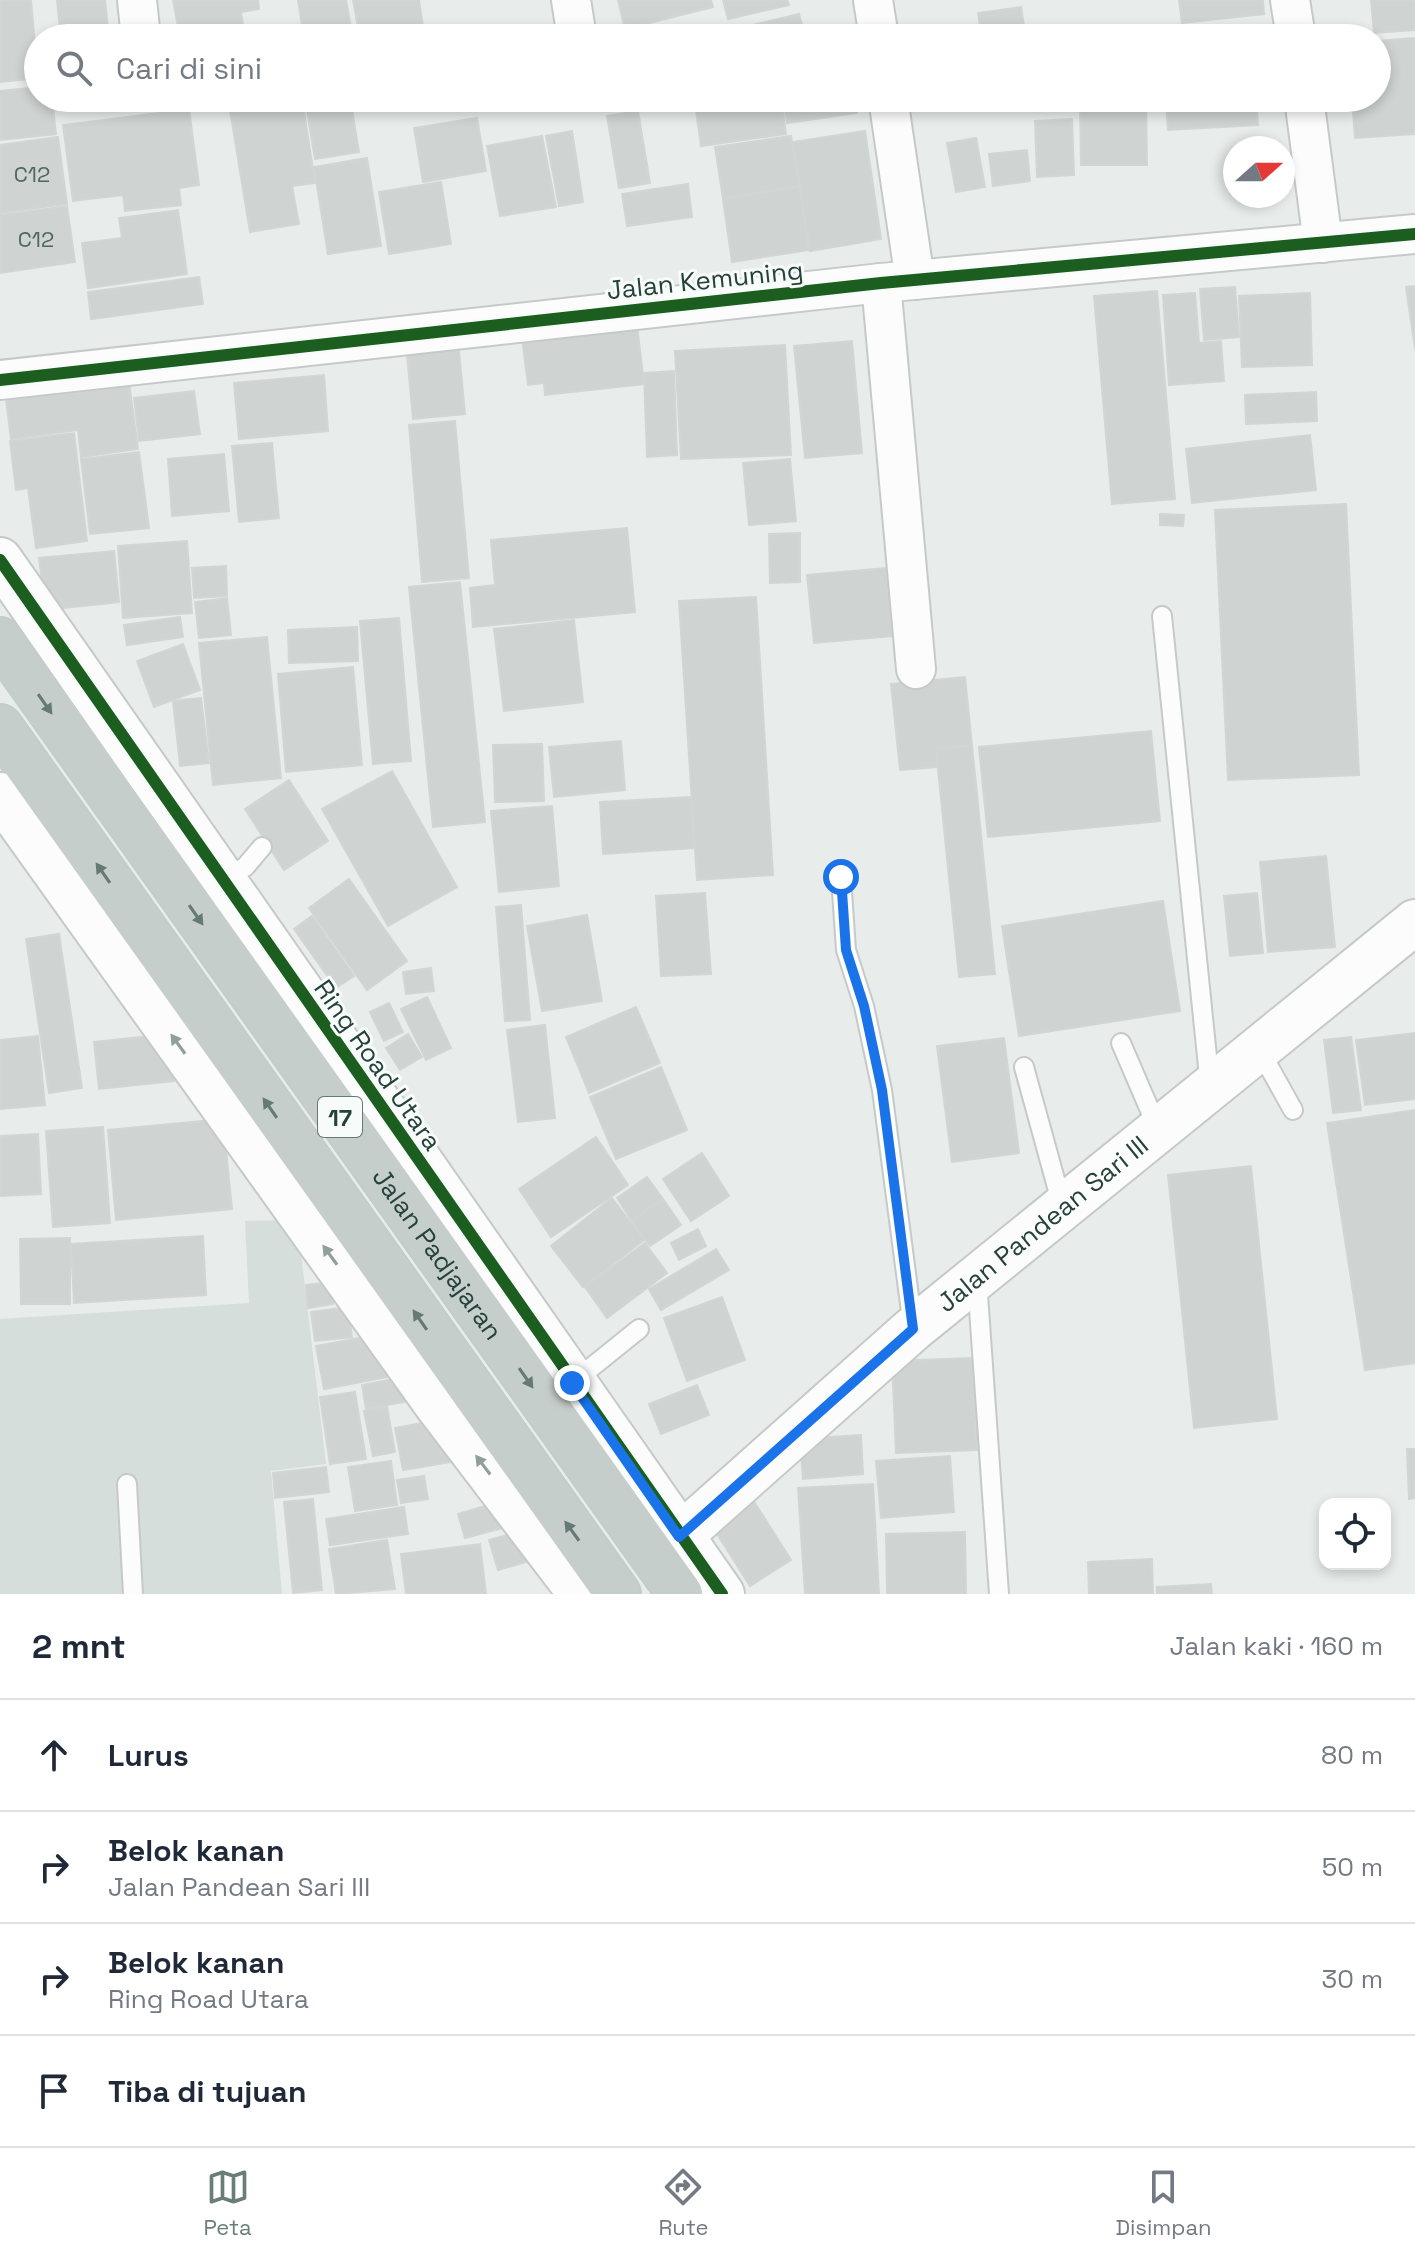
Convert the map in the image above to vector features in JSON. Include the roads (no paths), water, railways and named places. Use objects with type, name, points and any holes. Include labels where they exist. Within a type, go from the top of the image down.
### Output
[{"type":"highway","name":"Jalan Padjajaran","points":[[0,640],[680,1594]]},
{"type":"highway","name":"Jalan Padjajaran","points":[[0,727],[452,1395],[618,1594]]},
{"type":"street","points":[[137,0],[140,24]]},
{"type":"street","points":[[571,0],[575,24]]},
{"type":"street","points":[[873,0],[877,24]]},
{"type":"street","points":[[1290,0],[1294,24]]},
{"type":"street","points":[[889,112],[916,669]]},
{"type":"street","points":[[1306,112],[1323,243]]},
{"type":"street","name":"Jalan Kemuning","points":[[0,380],[898,281],[1415,234]]},
{"type":"street","name":"Ring Road Utara","points":[[0,560],[679,1537],[722,1594]]},
{"type":"street","points":[[0,795],[452,1395],[581,1594]]},
{"type":"street","name":"Jalan Pandean Sari III","points":[[679,1537],[913,1329],[1159,1133],[1415,922]]},
{"type":"lane","points":[[1162,616],[1210,1088]]},
{"type":"lane","points":[[222,879],[245,867],[262,847]]},
{"type":"lane","points":[[841,877],[846,950],[864,1006],[882,1090],[913,1329]]},
{"type":"lane","points":[[1121,1043],[1159,1133]]},
{"type":"lane","points":[[1259,1049],[1293,1110]]},
{"type":"lane","points":[[1024,1067],[1063,1208]]},
{"type":"lane","points":[[977,1277],[999,1594]]},
{"type":"lane","points":[[572,1383],[639,1329]]},
{"type":"lane","points":[[127,1484],[133,1594]]}]
